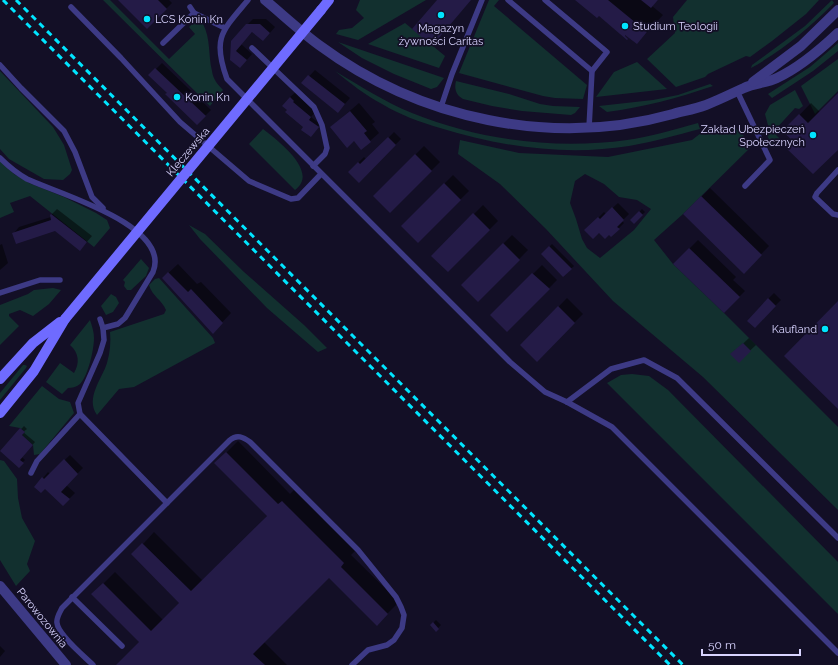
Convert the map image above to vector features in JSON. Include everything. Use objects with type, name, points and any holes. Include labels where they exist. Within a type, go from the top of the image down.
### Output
[{"type":"main road","name":"Kleczewska","points":[[0,413],[34,371],[65,319],[329,0]]},
{"type":"main road","name":"Kleczewska","points":[[0,379],[33,343],[65,319]]},
{"type":"street","points":[[265,0],[319,45],[355,68],[404,94],[482,119],[526,126],[553,128],[589,128],[624,125],[662,118],[705,105],[748,86],[776,79],[813,55],[838,33]]},
{"type":"street","points":[[748,86],[800,46],[838,10]]},
{"type":"street","name":"Parowozownia","points":[[0,586],[66,665]]},
{"type":"lane","points":[[248,0],[225,28],[220,40],[219,51],[227,79],[510,362],[545,392],[567,402],[612,427],[838,652]]},
{"type":"lane","points":[[441,107],[452,74],[482,0]]},
{"type":"lane","points":[[508,0],[592,71]]},
{"type":"lane","points":[[545,0],[607,52],[592,71],[589,128]]},
{"type":"lane","points":[[190,6],[194,13],[225,28]]},
{"type":"lane","points":[[71,7],[104,40],[180,122],[249,181],[291,200],[298,198],[321,174]]},
{"type":"lane","points":[[163,43],[194,13]]},
{"type":"lane","points":[[252,48],[314,107],[322,124],[327,148],[325,154],[313,166]]},
{"type":"lane","points":[[0,64],[21,88],[64,131],[75,152],[92,197],[100,207],[135,230],[147,241],[155,260],[155,267],[125,318],[118,324],[103,328]]},
{"type":"lane","points":[[737,91],[770,160],[745,186]]},
{"type":"lane","points":[[0,158],[26,178],[84,201],[113,215]]},
{"type":"lane","points":[[838,170],[817,192],[815,197],[833,214],[838,216]]},
{"type":"lane","points":[[0,293],[40,280],[60,280]]},
{"type":"lane","points":[[100,319],[103,328],[104,340],[100,353],[78,403],[80,414],[167,503]]},
{"type":"lane","points":[[567,402],[611,369],[644,360],[677,378],[838,538]]},
{"type":"lane","points":[[31,473],[37,461],[80,414]]},
{"type":"lane","points":[[93,665],[64,636],[57,623],[59,613],[62,608],[234,437],[239,437],[250,442],[358,550],[401,606],[404,615],[402,628],[394,640],[386,645],[368,650],[352,665]]},
{"type":"lane","points":[[72,597],[122,646]]},
{"type":"green space","points":[[103,0],[110,0],[169,59],[195,34],[189,27],[195,23],[203,24],[207,35],[213,77],[223,90],[210,106]]},
{"type":"green space","points":[[360,0],[426,0],[358,40],[336,34],[339,30],[352,28],[364,18],[356,10]]},
{"type":"green space","points":[[489,0],[499,0],[494,6],[587,85],[583,99],[543,96],[459,73]]},
{"type":"green space","points":[[687,0],[819,0],[806,14],[750,57],[746,56],[708,74],[705,77],[676,87],[647,59],[675,33],[673,17]]},
{"type":"green space","points":[[832,0],[834,3],[805,30],[784,47],[751,68],[752,65],[805,26]]},
{"type":"green space","points":[[405,23],[445,56],[439,68],[368,44]]},
{"type":"green space","points":[[338,42],[444,78],[437,87],[431,89],[394,74],[362,58]]},
{"type":"green space","points":[[838,43],[838,51],[813,71],[772,98],[768,94],[810,67]]},
{"type":"green space","points":[[838,59],[838,91],[815,114],[801,86]]},
{"type":"green space","points":[[637,62],[667,89],[596,97],[614,72]]},
{"type":"green space","points":[[0,71],[53,127],[64,145],[72,170],[63,180],[44,179],[9,159],[0,149]]},
{"type":"green space","points":[[335,71],[402,109],[464,130],[490,136],[545,143],[572,144],[627,140],[698,123],[700,129],[629,146],[605,149],[558,150],[510,145],[463,135],[403,115],[370,97]]},
{"type":"green space","points":[[456,81],[509,94],[540,104],[580,107],[571,115],[522,111],[492,106],[463,99],[456,92]]},
{"type":"green space","points":[[710,84],[713,86],[634,108],[607,112],[599,106],[653,100],[678,95]]},
{"type":"green space","points":[[795,90],[803,106],[799,109],[795,108],[773,132],[781,140],[774,148],[765,132],[769,129],[765,114],[770,105]]},
{"type":"green space","points":[[719,126],[732,126],[754,144],[683,214],[654,240],[673,264],[838,427],[838,510],[703,377],[613,301],[546,229],[500,184],[458,154],[460,140],[519,153],[608,157],[692,140],[701,133]],"holes":[[[585,174],[604,184],[619,197],[637,200],[651,209],[634,230],[600,258],[587,248],[582,239],[570,203],[575,181]]]},
{"type":"green space","points":[[263,129],[286,148],[300,166],[303,174],[301,183],[295,190],[249,144]]},
{"type":"green space","points":[[0,161],[14,174],[29,183],[64,197],[96,213],[107,220],[110,228],[94,247],[30,196],[10,203],[14,212],[0,218]]},
{"type":"green space","points":[[189,225],[205,234],[327,348],[318,352],[267,308],[200,239]]},
{"type":"green space","points":[[141,259],[149,268],[146,276],[131,290],[127,290],[124,286],[125,282],[123,280]]},
{"type":"green space","points":[[159,278],[213,338],[215,343],[134,387],[119,389],[97,415],[94,409],[94,395],[107,363],[110,347],[110,332],[164,314],[166,310],[152,292],[149,285],[155,279]]},
{"type":"green space","points":[[53,288],[61,290],[49,304],[33,316],[20,310],[9,314],[9,316],[19,326],[0,345],[0,305],[28,294],[34,290]]},
{"type":"green space","points":[[111,294],[116,297],[119,303],[113,312],[106,315],[101,306]]},
{"type":"green space","points":[[90,320],[94,338],[92,356],[86,375],[80,384],[68,388],[62,394],[46,382],[60,363],[74,373],[78,358],[70,345]]},
{"type":"green space","points":[[23,365],[27,366],[26,368],[0,400],[0,393]]},
{"type":"green space","points":[[632,374],[649,376],[668,390],[838,562],[838,614],[607,383],[621,375]]},
{"type":"green space","points":[[42,386],[59,399],[70,402],[74,413],[40,454],[34,455],[33,445],[22,435],[25,432],[20,428],[9,426]]},
{"type":"green space","points":[[0,460],[4,461],[17,479],[18,498],[22,518],[35,541],[27,564],[30,571],[16,586],[0,560]]},
{"type":"building","name":"LCS Konin Kn","points":[[118,0],[158,0],[167,9],[147,29]]},
{"type":"building","name":"Magazyn żywności Caritas","points":[[437,0],[471,0],[432,46],[412,29]]},
{"type":"building","name":"Studium Teologii","points":[[575,0],[608,0],[647,32],[637,44],[625,35],[628,39],[627,40],[599,16],[597,18]]},
{"type":"building","points":[[641,0],[658,0],[651,8]]},
{"type":"building","points":[[246,24],[260,24],[270,33],[263,41],[252,32],[236,51],[247,60],[240,68],[230,60],[231,41]]},
{"type":"building","points":[[155,68],[206,116],[197,125],[148,75]]},
{"type":"building","points":[[308,75],[345,104],[338,113],[301,83]]},
{"type":"building","name":"Zakład Ubezpieczeń Społecznych","points":[[838,93],[838,150],[813,174],[785,147],[792,140],[782,131],[799,114],[808,123]]},
{"type":"building","points":[[290,97],[294,101],[293,102],[311,117],[309,120],[319,127],[311,137],[301,130],[303,127],[285,112],[287,110],[282,106]]},
{"type":"building","points":[[350,111],[367,131],[364,133],[371,142],[361,150],[354,141],[347,148],[330,127]]},
{"type":"building","points":[[388,137],[396,145],[359,183],[348,172],[358,162],[360,164]]},
{"type":"building","points":[[415,154],[432,171],[390,213],[373,196]]},
{"type":"building","points":[[444,183],[461,200],[418,243],[401,226]]},
{"type":"building","points":[[701,196],[762,255],[744,274],[683,214]]},
{"type":"building","points":[[612,207],[624,220],[617,227],[620,229],[611,237],[609,235],[605,239],[599,233],[593,239],[584,230],[598,217],[600,219]]},
{"type":"building","points":[[639,211],[643,215],[634,224],[630,220]]},
{"type":"building","points":[[473,213],[490,230],[448,272],[431,256]]},
{"type":"building","points":[[51,214],[87,242],[80,251],[55,231],[16,244],[12,233],[51,220]]},
{"type":"building","points":[[503,243],[520,260],[478,302],[461,285]]},
{"type":"building","points":[[549,246],[572,269],[563,277],[541,254]]},
{"type":"building","points":[[689,248],[740,297],[724,313],[673,264]]},
{"type":"building","points":[[168,272],[188,292],[191,289],[223,323],[213,334],[162,278]]},
{"type":"building","points":[[532,273],[550,289],[507,332],[490,315]]},
{"type":"building","points":[[768,298],[776,306],[755,328],[747,321]]},
{"type":"building","name":"Kaufland","points":[[838,301],[838,409],[784,356]]},
{"type":"building","points":[[558,306],[575,323],[537,362],[520,345]]},
{"type":"building","points":[[743,343],[751,351],[739,363],[730,354]]},
{"type":"building","points":[[20,428],[25,432],[22,435],[33,445],[20,460],[24,463],[19,468],[0,451]]},
{"type":"building","points":[[226,452],[278,504],[282,501],[344,563],[341,567],[388,614],[377,626],[329,578],[253,654],[265,665],[116,665],[139,642],[91,594],[103,583],[151,631],[179,603],[131,554],[142,543],[191,591],[267,516],[214,463]]},
{"type":"building","points":[[64,459],[78,474],[61,492],[70,499],[63,506],[45,489],[41,493],[34,487],[42,477],[44,479]]},
{"type":"building","points":[[433,622],[439,629],[436,632],[430,625]]},
{"type":"railway","points":[[3,0],[670,665]]},
{"type":"railway","points":[[16,0],[683,665]]},
{"type":"place","name":"Magazyn żywności Caritas","points":[[441,15]]},
{"type":"place","name":"LCS Konin Kn","points":[[147,19]]},
{"type":"place","name":"Studium Teologii","points":[[625,26]]},
{"type":"place","name":"Konin Kn","points":[[177,97]]},
{"type":"place","name":"Zakład Ubezpieczeń Społecznych","points":[[813,135]]},
{"type":"place","name":"Kaufland","points":[[825,329]]}]
